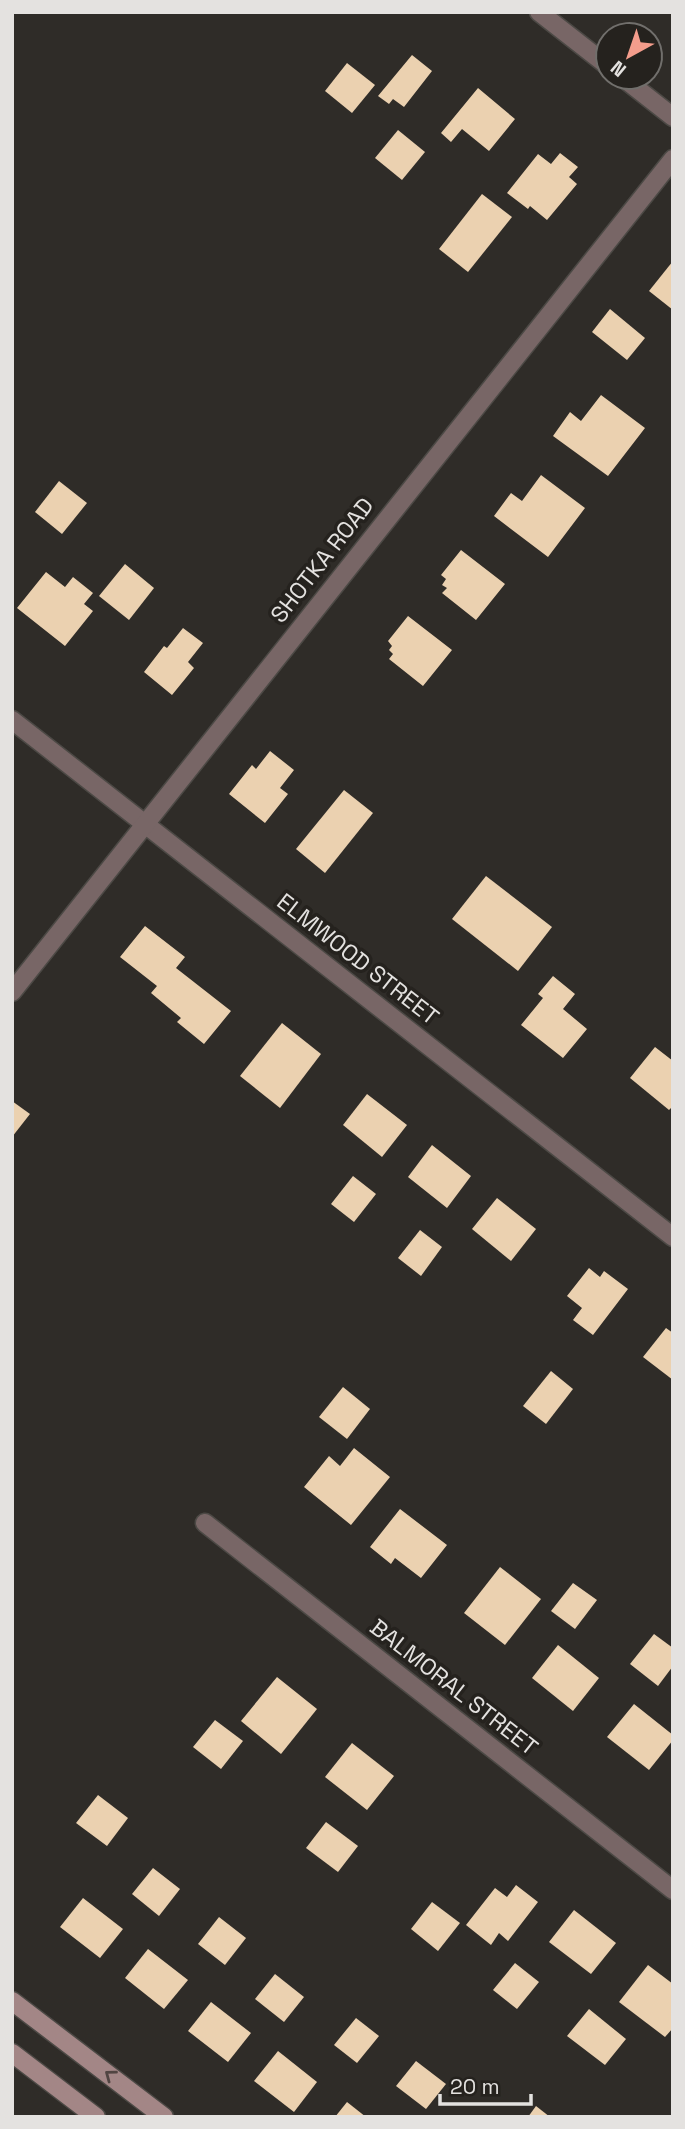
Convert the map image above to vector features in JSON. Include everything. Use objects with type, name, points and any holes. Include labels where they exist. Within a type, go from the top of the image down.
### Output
[{"type":"street","points":[[539,12],[594,55]]},
{"type":"street","points":[[640,91],[673,117]]},
{"type":"street","name":"SHOTKA ROAD","points":[[12,992],[673,159]]},
{"type":"street","name":"ELMWOOD STREET","points":[[12,720],[673,1237]]},
{"type":"street","name":"BALMORAL STREET","points":[[205,1523],[673,1890]]},
{"type":"street","points":[[12,2001],[164,2117]]},
{"type":"street","points":[[12,2053],[96,2117]]},
{"type":"building","points":[[412,55],[432,71],[404,107],[393,99],[389,104],[378,96]]},
{"type":"building","points":[[347,63],[375,85],[352,113],[325,91]]},
{"type":"building","points":[[478,88],[515,119],[489,151],[462,129],[451,142],[441,133]]},
{"type":"building","points":[[398,130],[425,152],[402,180],[375,158]]},
{"type":"building","points":[[560,153],[578,167],[569,177],[577,184],[547,220],[507,193],[538,154],[551,164]]},
{"type":"building","points":[[482,194],[512,217],[468,272],[439,249]]},
{"type":"building","points":[[673,261],[673,310],[649,291]]},
{"type":"building","points":[[610,309],[645,338],[627,360],[592,332]]},
{"type":"building","points":[[601,395],[645,428],[608,476],[553,436],[570,412],[581,421]]},
{"type":"building","points":[[541,475],[585,508],[548,557],[494,516],[511,493],[522,501]]},
{"type":"building","points":[[59,481],[87,503],[62,534],[35,512]]},
{"type":"building","points":[[461,550],[505,584],[476,620],[442,593],[447,588],[442,585],[446,579],[441,575]]},
{"type":"building","points":[[125,564],[154,588],[129,620],[99,596]]},
{"type":"building","points":[[46,572],[65,587],[73,577],[93,593],[84,604],[93,611],[65,646],[17,608]]},
{"type":"building","points":[[408,616],[452,650],[423,686],[389,659],[393,654],[389,650],[392,646],[388,641]]},
{"type":"building","points":[[183,628],[203,643],[188,662],[194,668],[172,695],[144,672],[164,646],[167,648]]},
{"type":"building","points":[[270,751],[294,770],[280,788],[288,794],[265,823],[229,794],[252,765],[256,769]]},
{"type":"building","points":[[344,790],[373,813],[325,873],[296,849]]},
{"type":"building","points":[[486,876],[552,927],[518,971],[452,919]]},
{"type":"building","points":[[145,926],[185,957],[176,968],[231,1011],[204,1044],[177,1022],[181,1018],[151,993],[157,986],[120,957]]},
{"type":"building","points":[[553,976],[575,994],[563,1009],[587,1029],[563,1058],[521,1025],[543,998],[538,994]]},
{"type":"building","points":[[282,1023],[321,1054],[280,1108],[240,1076]]},
{"type":"building","points":[[655,1047],[673,1061],[673,1106],[669,1110],[630,1078]]},
{"type":"building","points":[[367,1094],[407,1125],[382,1157],[343,1125]]},
{"type":"building","points":[[12,1101],[30,1114],[12,1137]]},
{"type":"building","points":[[432,1145],[471,1176],[447,1208],[408,1177]]},
{"type":"building","points":[[353,1176],[376,1194],[354,1222],[331,1204]]},
{"type":"building","points":[[497,1198],[536,1229],[511,1261],[472,1229]]},
{"type":"building","points":[[420,1230],[442,1247],[421,1276],[398,1258]]},
{"type":"building","points":[[589,1268],[600,1277],[604,1271],[628,1289],[593,1335],[573,1320],[582,1308],[567,1296]]},
{"type":"building","points":[[666,1328],[673,1333],[673,1380],[643,1357]]},
{"type":"building","points":[[551,1371],[573,1389],[546,1424],[523,1406]]},
{"type":"building","points":[[343,1387],[370,1409],[347,1439],[319,1417]]},
{"type":"building","points":[[354,1448],[390,1477],[351,1525],[304,1487],[329,1456],[340,1466]]},
{"type":"building","points":[[400,1509],[447,1545],[421,1578],[395,1558],[391,1564],[370,1547]]},
{"type":"building","points":[[500,1567],[541,1599],[505,1645],[464,1613]]},
{"type":"building","points":[[573,1583],[597,1600],[575,1629],[551,1611]]},
{"type":"building","points":[[654,1634],[673,1648],[673,1666],[658,1686],[630,1664]]},
{"type":"building","points":[[558,1645],[599,1678],[573,1711],[532,1678]]},
{"type":"building","points":[[277,1677],[317,1709],[281,1754],[241,1721]]},
{"type":"building","points":[[634,1704],[673,1735],[673,1740],[649,1770],[607,1737]]},
{"type":"building","points":[[215,1720],[243,1741],[221,1769],[193,1747]]},
{"type":"building","points":[[352,1743],[394,1776],[367,1810],[325,1777]]},
{"type":"building","points":[[98,1795],[128,1818],[107,1846],[76,1823]]},
{"type":"building","points":[[326,1822],[358,1846],[338,1872],[306,1848]]},
{"type":"building","points":[[153,1868],[180,1889],[159,1916],[132,1894]]},
{"type":"building","points":[[516,1885],[538,1902],[508,1941],[499,1933],[491,1945],[466,1925],[495,1888],[507,1897]]},
{"type":"building","points":[[83,1898],[123,1929],[100,1958],[60,1927]]},
{"type":"building","points":[[432,1902],[460,1923],[438,1951],[411,1929]]},
{"type":"building","points":[[574,1910],[616,1943],[591,1974],[549,1942]]},
{"type":"building","points":[[219,1917],[246,1938],[225,1965],[198,1944]]},
{"type":"building","points":[[148,1949],[188,1980],[164,2009],[125,1978]]},
{"type":"building","points":[[515,1963],[539,1982],[517,2009],[493,1990]]},
{"type":"building","points":[[648,1965],[673,1984],[673,2028],[665,2037],[619,2002]]},
{"type":"building","points":[[275,1974],[304,1997],[284,2022],[255,1999]]},
{"type":"building","points":[[211,2002],[251,2033],[228,2062],[188,2031]]},
{"type":"building","points":[[589,2009],[626,2039],[605,2065],[567,2036]]},
{"type":"building","points":[[356,2018],[379,2036],[357,2063],[334,2045]]},
{"type":"building","points":[[278,2051],[317,2082],[294,2112],[254,2081]]},
{"type":"building","points":[[416,2061],[446,2084],[426,2109],[396,2086]]},
{"type":"building","points":[[347,2102],[366,2117],[335,2117]]},
{"type":"building","points":[[536,2106],[550,2117],[528,2117]]}]
